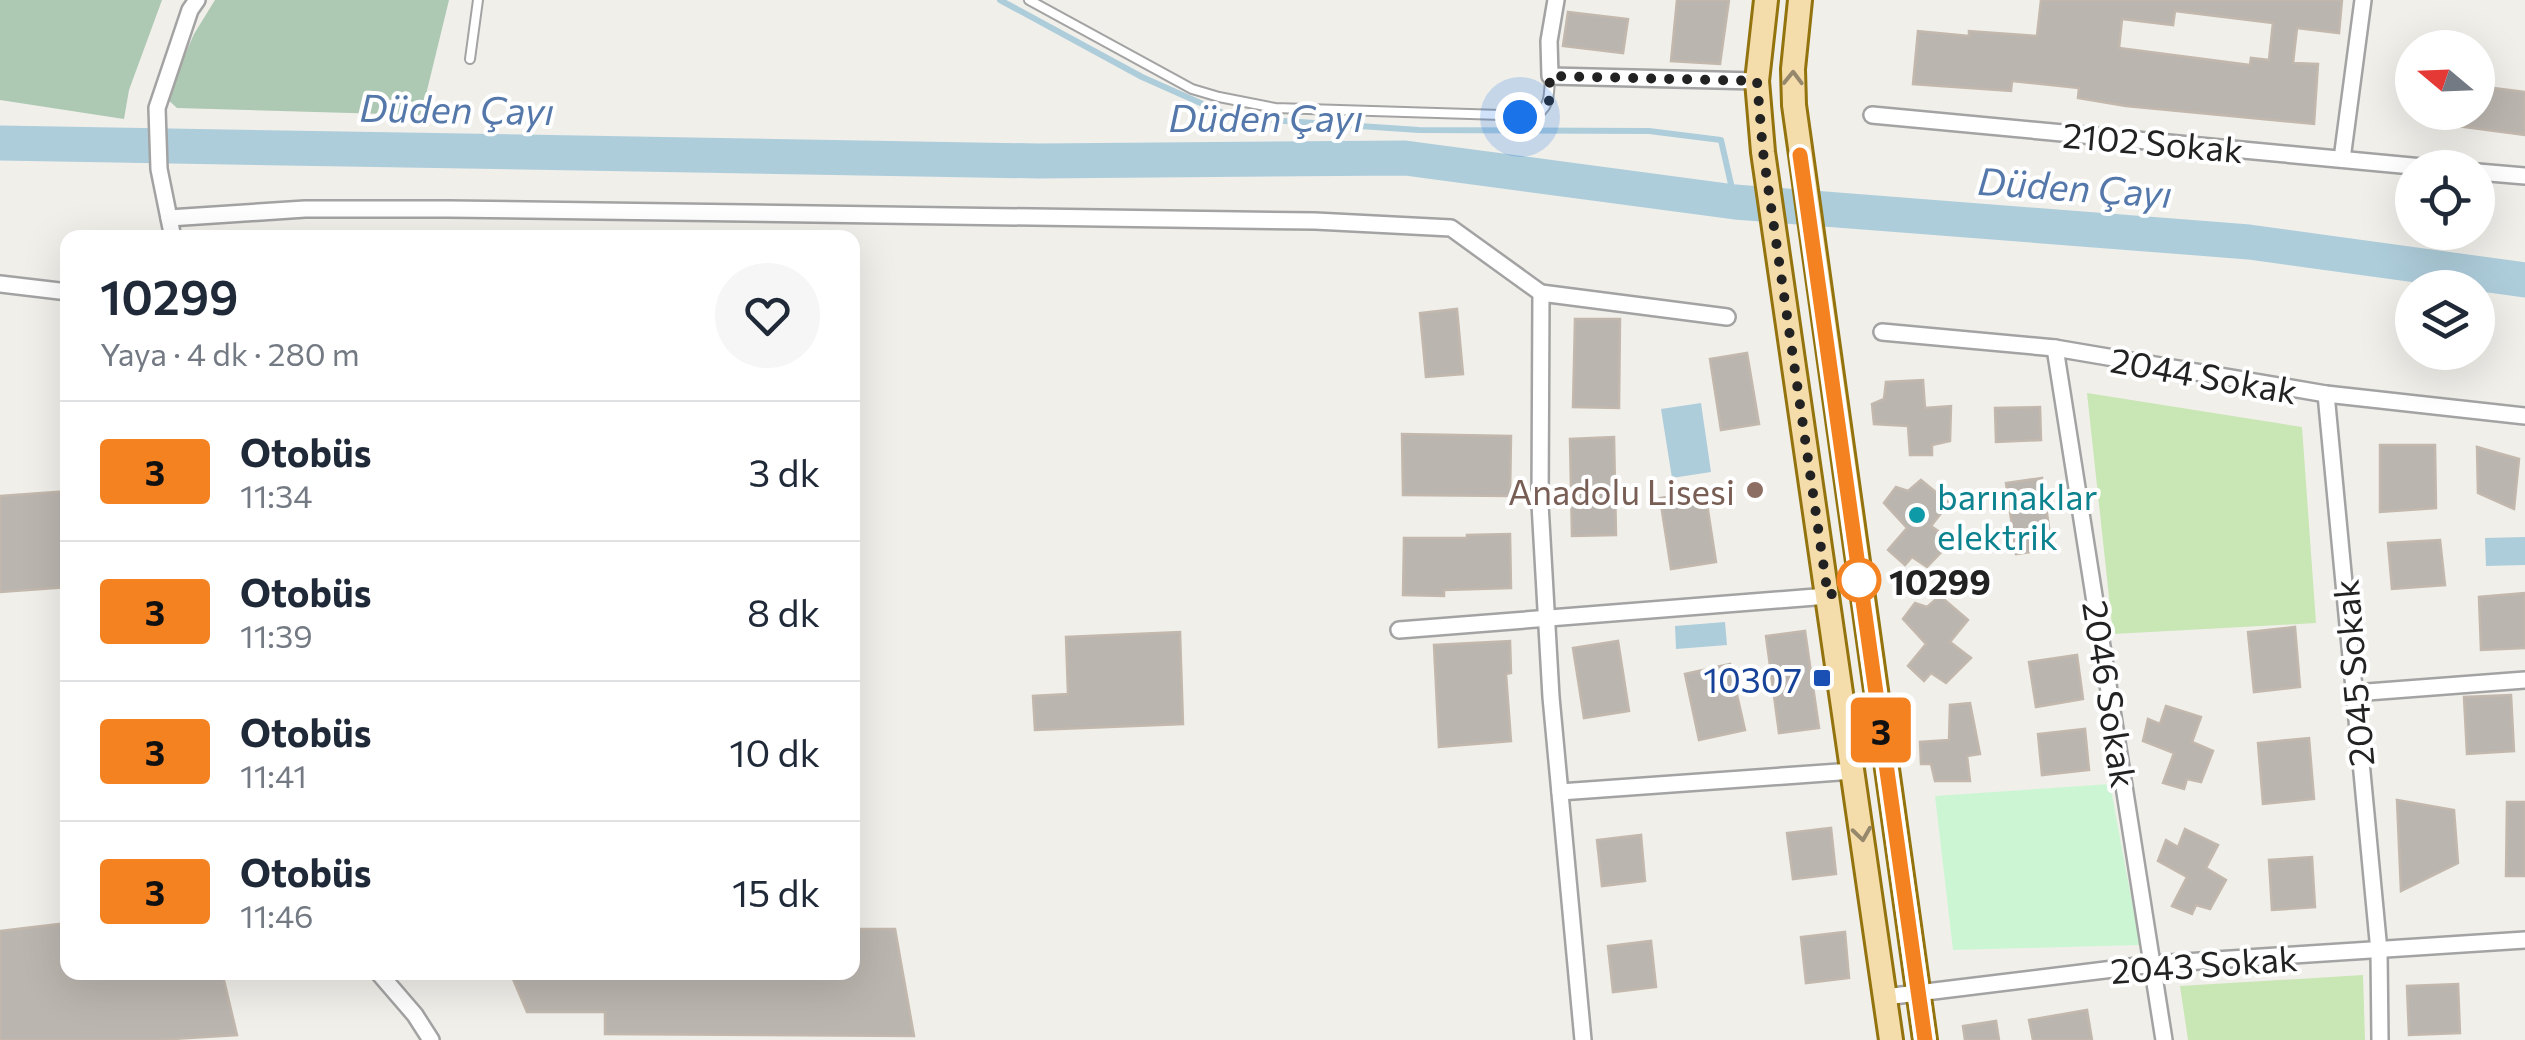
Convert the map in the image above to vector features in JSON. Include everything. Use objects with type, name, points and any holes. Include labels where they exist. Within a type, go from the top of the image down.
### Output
[{"type":"main road","points":[[1766,0],[1757,81],[1763,152],[1891,1040]]},
{"type":"main road","points":[[1800,0],[1793,69],[1800,155],[1925,1040]]},
{"type":"street","points":[[171,230],[159,169],[157,108],[196,0]]},
{"type":"street","points":[[1556,0],[1550,76],[1757,81]]},
{"type":"street","points":[[2342,159],[2362,0]]},
{"type":"street","name":"2102 Sokak","points":[[1872,116],[2395,164]]},
{"type":"street","points":[[2495,173],[2525,176]]},
{"type":"street","points":[[169,218],[306,209],[448,209],[1314,221],[1450,228],[1541,293],[1727,317]]},
{"type":"street","points":[[0,284],[60,291]]},
{"type":"street","points":[[1541,293],[1540,504],[1560,792],[1583,1040]]},
{"type":"street","name":"2044 Sokak","points":[[1882,332],[2055,348],[2326,394],[2525,416]]},
{"type":"street","name":"2046 Sokak","points":[[2055,348],[2164,1040]]},
{"type":"street","name":"2045 Sokak","points":[[2326,394],[2379,951],[2380,1040]]},
{"type":"street","points":[[1399,630],[1828,596]]},
{"type":"street","points":[[2354,693],[2525,680]]},
{"type":"street","points":[[1560,792],[1853,771]]},
{"type":"street","name":"2043 Sokak","points":[[1885,997],[2154,964],[2525,940]]},
{"type":"street","points":[[385,980],[431,1040]]},
{"type":"lane","points":[[470,59],[478,0]]},
{"type":"lane","points":[[1029,0],[1192,89],[1275,108],[1533,116],[1541,113],[1549,101],[1550,76]]},
{"type":"green space","points":[[0,0],[162,0],[129,90],[124,119],[0,100]]},
{"type":"green space","points":[[215,0],[449,0],[421,115],[177,108],[166,98],[194,34]]},
{"type":"green space","points":[[2087,393],[2302,427],[2316,623],[2113,634]]},
{"type":"green space","points":[[2110,784],[2140,945],[1953,950],[1935,796]]},
{"type":"green space","points":[[2363,975],[2365,1040],[2188,1040],[2180,986]]},
{"type":"water","points":[[1701,403],[1711,472],[1672,478],[1661,409]]},
{"type":"water","points":[[2525,537],[2525,565],[2486,566],[2485,538]]},
{"type":"water","points":[[1725,622],[1727,645],[1676,649],[1675,626]]},
{"type":"building","points":[[1677,0],[1729,0],[1720,64],[1671,61]]},
{"type":"building","points":[[2041,0],[2342,0],[2339,33],[2297,28],[2293,63],[2318,64],[2314,124],[2126,106],[2078,98],[2079,88],[2012,81],[2011,91],[1913,84],[1918,31],[2037,36]],"holes":[[[2175,11],[2273,23],[2269,60],[2251,58],[2250,65],[2119,48],[2122,19],[2173,25]]]},
{"type":"building","points":[[1568,12],[1628,19],[1623,53],[1563,46]]},
{"type":"building","points":[[2495,88],[2525,92],[2525,135],[2487,130],[2495,130]]},
{"type":"building","points":[[1457,309],[1463,374],[1426,377],[1420,313]]},
{"type":"building","points":[[1575,319],[1620,319],[1619,408],[1573,407]]},
{"type":"building","points":[[1747,353],[1759,424],[1721,430],[1710,359]]},
{"type":"building","points":[[1923,380],[1925,408],[1951,406],[1950,441],[1932,445],[1932,455],[1910,455],[1908,426],[1874,424],[1872,404],[1884,399],[1886,382]]},
{"type":"building","points":[[2040,407],[2041,440],[1996,442],[1995,408]]},
{"type":"building","points":[[1402,434],[1511,436],[1510,496],[1403,495]]},
{"type":"building","points":[[1614,437],[1616,535],[1572,536],[1570,439]]},
{"type":"building","points":[[2380,445],[2435,445],[2436,508],[2380,512]]},
{"type":"building","points":[[2477,447],[2519,459],[2514,509],[2478,493]]},
{"type":"building","points":[[2042,478],[2052,549],[2016,554],[2006,483]]},
{"type":"building","name":"barınaklar elektrik","points":[[1921,480],[1949,503],[1931,526],[1952,541],[1927,567],[1912,557],[1905,565],[1888,550],[1907,528],[1884,503],[1896,487],[1908,491]]},
{"type":"building","points":[[1705,491],[1716,562],[1671,569],[1660,498]]},
{"type":"building","points":[[60,492],[60,588],[0,592],[0,496]]},
{"type":"building","points":[[1510,534],[1511,588],[1444,590],[1444,596],[1403,595],[1404,538]]},
{"type":"building","points":[[2440,540],[2445,585],[2392,589],[2388,543]]},
{"type":"building","points":[[2525,593],[2525,648],[2481,650],[2479,597]]},
{"type":"building","points":[[1940,596],[1968,620],[1950,642],[1971,658],[1946,683],[1931,673],[1924,681],[1908,666],[1926,644],[1903,619],[1915,603],[1927,607]]},
{"type":"building","points":[[2295,627],[2300,687],[2254,692],[2248,632]]},
{"type":"building","points":[[1805,631],[1819,728],[1779,733],[1766,636]]},
{"type":"building","points":[[1180,632],[1183,724],[1035,730],[1033,696],[1068,694],[1066,637]]},
{"type":"building","points":[[1510,641],[1511,673],[1506,674],[1511,741],[1439,747],[1434,645]]},
{"type":"building","points":[[1618,641],[1629,711],[1584,718],[1573,648]]},
{"type":"building","points":[[2077,655],[2083,699],[2036,707],[2029,662]]},
{"type":"building","points":[[1730,664],[1745,730],[1699,740],[1685,674]]},
{"type":"building","points":[[2511,695],[2514,751],[2467,754],[2464,697]]},
{"type":"building","points":[[1970,703],[1980,754],[1967,756],[1970,781],[1935,781],[1931,764],[1921,764],[1920,742],[1949,740],[1950,705]]},
{"type":"building","points":[[2166,706],[2201,717],[2192,742],[2213,751],[2201,782],[2187,779],[2184,789],[2163,783],[2174,753],[2143,741],[2148,719],[2160,724]]},
{"type":"building","points":[[2085,729],[2089,770],[2042,775],[2038,734]]},
{"type":"building","points":[[2309,738],[2314,799],[2263,804],[2258,743]]},
{"type":"building","points":[[2397,800],[2454,810],[2458,863],[2401,891]]},
{"type":"building","points":[[2507,802],[2525,802],[2525,876],[2506,876]]},
{"type":"building","points":[[1831,828],[1836,874],[1793,879],[1787,833]]},
{"type":"building","points":[[2185,829],[2218,845],[2206,868],[2226,880],[2210,909],[2196,905],[2192,914],[2172,906],[2187,877],[2158,861],[2166,840],[2178,847]]},
{"type":"building","points":[[1641,835],[1645,881],[1602,886],[1597,840]]},
{"type":"building","points":[[2312,857],[2315,907],[2272,910],[2269,860]]},
{"type":"building","points":[[60,924],[60,980],[224,980],[237,1035],[156,1040],[0,1040],[0,931]]},
{"type":"building","points":[[860,929],[895,929],[914,1036],[605,1034],[605,1012],[527,1012],[513,980],[860,980]]},
{"type":"building","points":[[1845,932],[1849,978],[1806,983],[1801,937]]},
{"type":"building","points":[[1651,941],[1656,987],[1613,992],[1608,946]]},
{"type":"building","points":[[2458,984],[2460,1033],[2409,1035],[2407,986]]},
{"type":"building","points":[[2087,1010],[2092,1040],[2033,1040],[2029,1020]]},
{"type":"building","points":[[1996,1021],[1999,1040],[1965,1040],[1963,1026]]},
{"type":"waterway","points":[[1000,0],[1142,77],[1223,113],[1256,119],[1419,130],[1649,131],[1721,140],[1735,202]]},
{"type":"waterway","name":"Düden Çayı","points":[[0,143],[1039,161],[1405,158],[1735,202],[2249,242],[2525,280]]},
{"type":"bus line","name":"3","points":[[1800,155],[1925,1040]]},
{"type":"place","name":"Anadolu Lisesi","points":[[1755,490]]},
{"type":"place","name":"barınaklar elektrik","points":[[1917,515]]},
{"type":"place","name":"10299","points":[[1859,580]]},
{"type":"place","name":"10307","points":[[1822,678]]},
{"type":"route","points":[[1520,117],[1541,113],[1549,101],[1550,76],[1757,81],[1763,152],[1828,596],[1859,580]]}]
